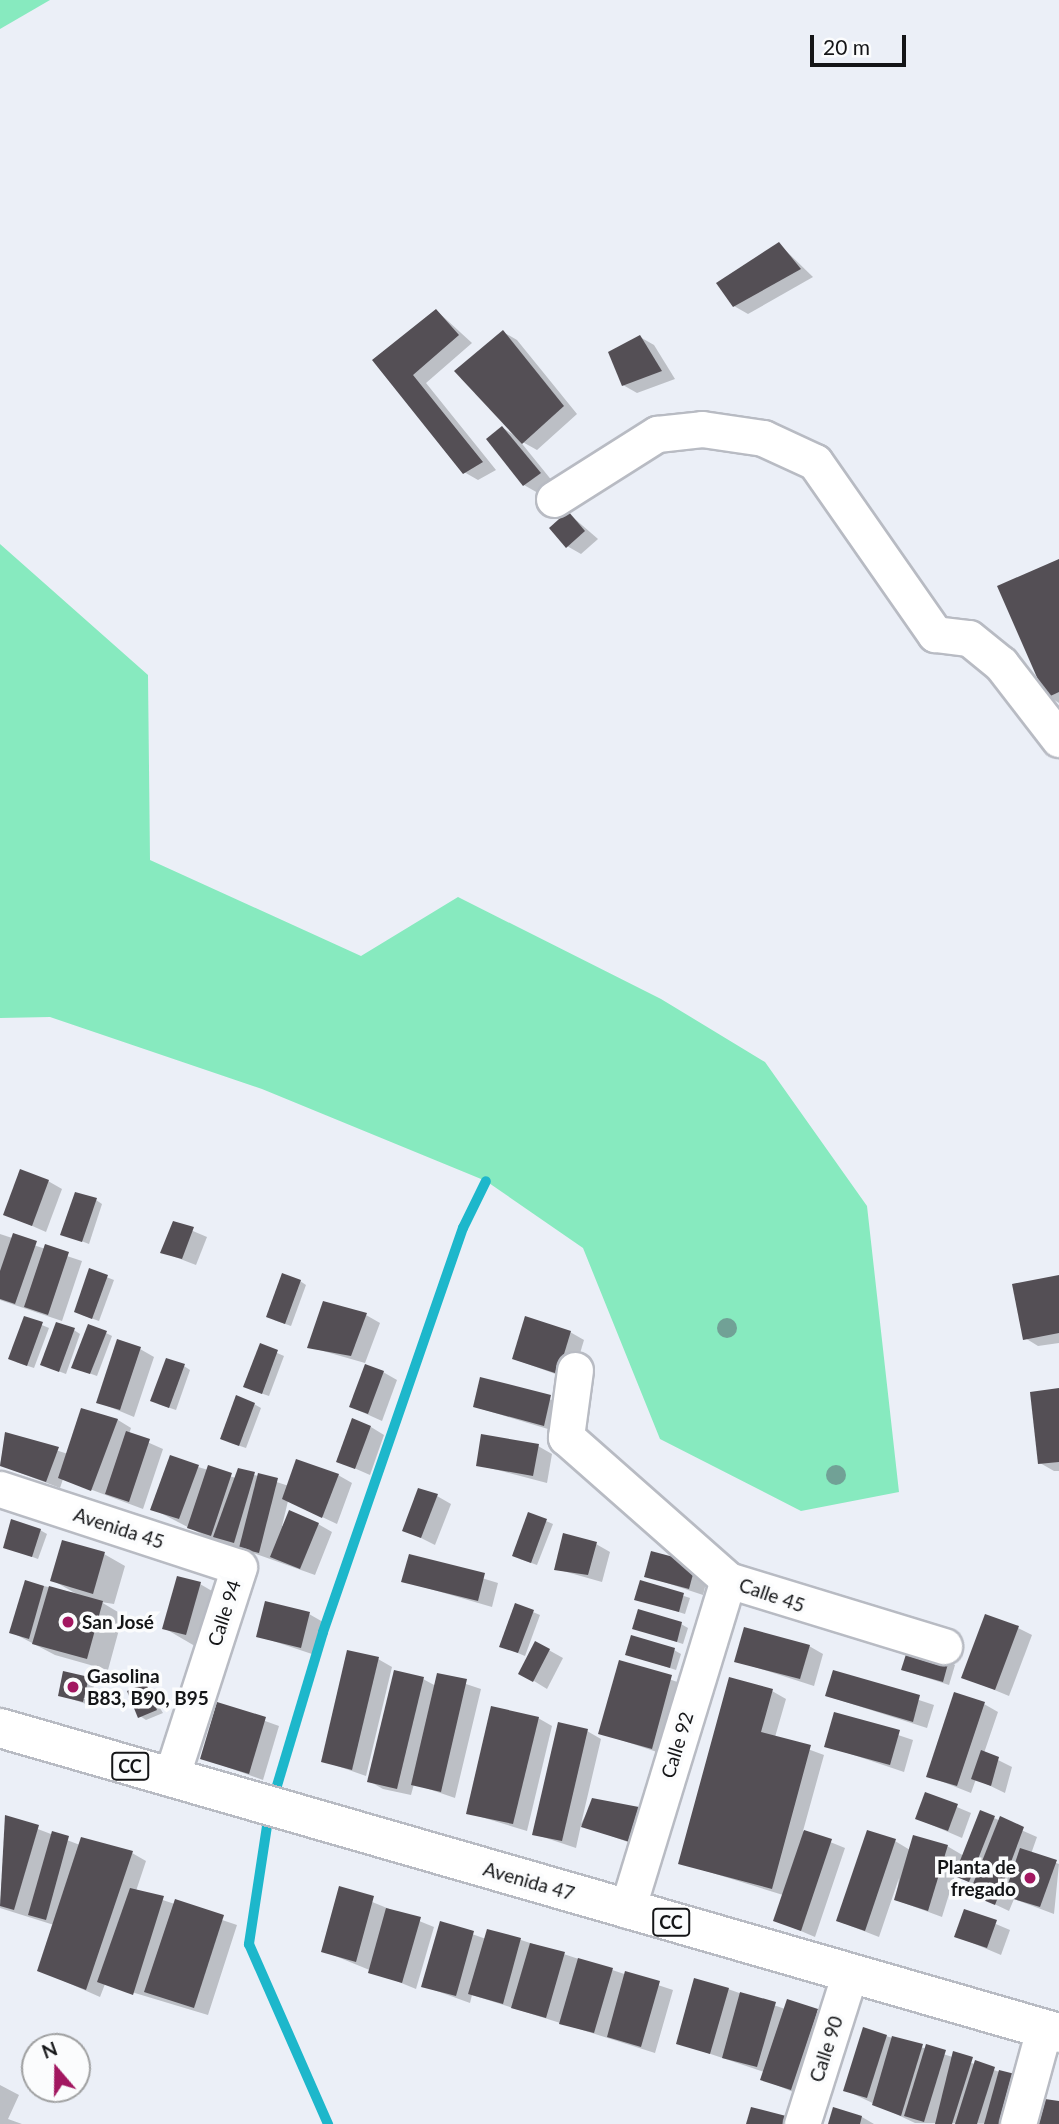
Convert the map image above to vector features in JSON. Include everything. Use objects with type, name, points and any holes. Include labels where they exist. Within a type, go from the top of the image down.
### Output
[{"type":"main road","name":"Avenida 47","points":[[0,1728],[1051,2031]]},
{"type":"street","points":[[554,499],[657,434],[702,429],[763,438],[815,462],[935,634],[969,638],[1001,664],[1057,730]]},
{"type":"street","name":"Calle 45","points":[[575,1370],[566,1437],[728,1580],[944,1646]]},
{"type":"street","name":"Avenida 45","points":[[0,1489],[239,1567]]},
{"type":"street","name":"Calle 94","points":[[171,1778],[239,1567]]},
{"type":"street","name":"Calle 92","points":[[627,1910],[728,1580]]},
{"type":"street","name":"Calle 90","points":[[802,2124],[850,1973]]},
{"type":"street","points":[[1018,2124],[1051,2031]]},
{"type":"green space","points":[[0,0],[50,0],[0,29]]},
{"type":"green space","points":[[0,544],[148,675],[150,860],[361,956],[458,897],[661,999],[765,1062],[867,1206],[899,1492],[801,1511],[660,1439],[583,1248],[486,1181],[262,1089],[50,1017],[0,1018]]},
{"type":"building","points":[[779,242],[801,269],[733,307],[716,283]]},
{"type":"building","points":[[436,309],[459,335],[413,375],[483,462],[463,474],[372,360]]},
{"type":"building","points":[[503,330],[564,406],[522,444],[454,371]]},
{"type":"building","points":[[640,335],[662,371],[622,386],[608,352]]},
{"type":"building","points":[[502,426],[541,473],[523,486],[486,439]]},
{"type":"building","points":[[568,511],[585,531],[566,548],[549,528]]},
{"type":"building","points":[[1059,559],[1059,692],[1046,698],[997,586]]},
{"type":"building","points":[[20,1169],[49,1180],[32,1226],[3,1215]]},
{"type":"building","points":[[75,1192],[97,1198],[82,1242],[60,1235]]},
{"type":"building","points":[[173,1221],[194,1227],[182,1259],[160,1253]]},
{"type":"building","points":[[13,1233],[37,1241],[15,1304],[0,1299],[0,1271]]},
{"type":"building","points":[[45,1244],[69,1252],[48,1315],[24,1307]]},
{"type":"building","points":[[89,1268],[108,1275],[92,1319],[74,1312]]},
{"type":"building","points":[[282,1273],[301,1280],[285,1324],[266,1317]]},
{"type":"building","points":[[1059,1275],[1059,1333],[1023,1340],[1012,1284]]},
{"type":"building","points":[[323,1301],[367,1313],[351,1356],[307,1348]]},
{"type":"building","points":[[24,1316],[43,1322],[27,1366],[8,1359]]},
{"type":"building","points":[[525,1316],[571,1331],[558,1374],[512,1359]]},
{"type":"building","points":[[56,1322],[75,1328],[59,1372],[40,1365]]},
{"type":"building","points":[[88,1324],[107,1331],[90,1374],[71,1368]]},
{"type":"building","points":[[117,1339],[141,1347],[120,1410],[96,1403]]},
{"type":"building","points":[[260,1343],[278,1350],[262,1394],[243,1387]]},
{"type":"building","points":[[166,1358],[185,1364],[169,1408],[150,1401]]},
{"type":"building","points":[[365,1364],[384,1371],[368,1414],[349,1407]]},
{"type":"building","points":[[480,1377],[551,1395],[544,1426],[473,1407]]},
{"type":"building","points":[[1059,1388],[1059,1462],[1038,1464],[1030,1392]]},
{"type":"building","points":[[236,1395],[255,1403],[239,1446],[220,1439]]},
{"type":"building","points":[[81,1408],[118,1419],[91,1491],[58,1478]]},
{"type":"building","points":[[352,1418],[371,1426],[355,1469],[336,1462]]},
{"type":"building","points":[[126,1431],[150,1439],[129,1502],[105,1494]]},
{"type":"building","points":[[5,1432],[59,1447],[46,1482],[0,1466]]},
{"type":"building","points":[[481,1434],[539,1444],[533,1476],[476,1466]]},
{"type":"building","points":[[170,1455],[199,1465],[179,1519],[150,1510]]},
{"type":"building","points":[[296,1459],[339,1474],[322,1518],[282,1499]]},
{"type":"building","points":[[208,1465],[232,1473],[211,1536],[187,1528]]},
{"type":"building","points":[[238,1468],[255,1472],[234,1543],[213,1537]]},
{"type":"building","points":[[258,1473],[278,1478],[259,1553],[239,1548]]},
{"type":"building","points":[[418,1488],[438,1494],[421,1538],[402,1531]]},
{"type":"building","points":[[289,1510],[319,1523],[300,1569],[270,1557]]},
{"type":"building","points":[[528,1512],[547,1519],[531,1563],[512,1556]]},
{"type":"building","points":[[11,1519],[41,1529],[32,1557],[3,1548]]},
{"type":"building","points":[[563,1533],[597,1542],[588,1575],[554,1570]]},
{"type":"building","points":[[62,1540],[105,1552],[93,1594],[50,1581]]},
{"type":"building","points":[[651,1551],[696,1563],[689,1589],[644,1577]]},
{"type":"building","points":[[409,1554],[485,1573],[478,1601],[401,1582]]},
{"type":"building","points":[[177,1576],[201,1582],[186,1635],[162,1629]]},
{"type":"building","points":[[25,1580],[44,1586],[29,1639],[9,1633]]},
{"type":"building","points":[[640,1580],[684,1593],[679,1612],[634,1600]]},
{"type":"building","name":"San José","points":[[49,1586],[103,1601],[87,1659],[32,1644]]},
{"type":"building","points":[[265,1601],[310,1612],[301,1648],[256,1637]]},
{"type":"building","points":[[515,1603],[534,1610],[518,1653],[499,1647]]},
{"type":"building","points":[[638,1609],[682,1622],[677,1642],[632,1629]]},
{"type":"building","points":[[985,1614],[1019,1626],[995,1690],[961,1678]]},
{"type":"building","points":[[744,1627],[810,1645],[800,1679],[734,1662]]},
{"type":"building","points":[[631,1635],[675,1648],[670,1668],[625,1655]]},
{"type":"building","points":[[535,1641],[550,1649],[533,1682],[518,1674]]},
{"type":"building","points":[[908,1648],[949,1660],[943,1682],[901,1670]]},
{"type":"building","points":[[347,1650],[379,1657],[352,1770],[321,1762]]},
{"type":"building","points":[[619,1660],[672,1675],[652,1749],[598,1734]]},
{"type":"building","points":[[394,1670],[424,1677],[397,1789],[367,1782]]},
{"type":"building","points":[[833,1670],[920,1695],[913,1722],[825,1696]]},
{"type":"building","name":"Gasolina B83, B90, B95","points":[[63,1671],[89,1677],[83,1702],[58,1696]]},
{"type":"building","points":[[437,1673],[467,1679],[441,1792],[411,1785]]},
{"type":"building","points":[[729,1677],[773,1689],[761,1732],[811,1745],[772,1889],[678,1864]]},
{"type":"building","points":[[146,1683],[157,1710],[138,1718],[127,1691]]},
{"type":"building","points":[[954,1692],[985,1702],[957,1786],[926,1777]]},
{"type":"building","points":[[217,1702],[266,1717],[249,1774],[200,1759]]},
{"type":"building","points":[[491,1706],[539,1717],[513,1824],[466,1814]]},
{"type":"building","points":[[834,1712],[900,1730],[890,1765],[824,1747]]},
{"type":"building","points":[[558,1722],[588,1729],[562,1841],[532,1835]]},
{"type":"building","points":[[981,1750],[999,1757],[991,1786],[971,1779]]},
{"type":"building","points":[[925,1792],[958,1804],[948,1831],[915,1819]]},
{"type":"building","points":[[592,1798],[644,1808],[633,1843],[581,1827]]},
{"type":"building","points":[[980,1810],[995,1816],[969,1882],[954,1876]]},
{"type":"building","points":[[5,1815],[39,1825],[14,1910],[0,1906]]},
{"type":"building","points":[[1000,1816],[1024,1827],[995,1905],[969,1894]]},
{"type":"building","points":[[804,1830],[832,1839],[801,1931],[773,1921]]},
{"type":"building","points":[[867,1830],[896,1839],[865,1931],[836,1921]]},
{"type":"building","points":[[52,1831],[69,1836],[46,1920],[28,1915]]},
{"type":"building","points":[[913,1835],[948,1845],[928,1911],[894,1900]]},
{"type":"building","points":[[81,1837],[133,1851],[86,1990],[37,1971]]},
{"type":"building","name":"Planta de fregado","points":[[1020,1848],[1057,1860],[1040,1907],[1004,1896]]},
{"type":"building","points":[[339,1886],[374,1896],[356,1962],[321,1952]]},
{"type":"building","points":[[130,1888],[164,1896],[133,1995],[97,1982]]},
{"type":"building","points":[[175,1899],[224,1915],[194,2008],[144,1992]]},
{"type":"building","points":[[386,1908],[421,1917],[402,1983],[368,1973]]},
{"type":"building","points":[[964,1909],[997,1920],[987,1948],[954,1937]]},
{"type":"building","points":[[440,1921],[474,1931],[456,1996],[421,1987]]},
{"type":"building","points":[[487,1929],[521,1938],[503,2004],[468,1994]]},
{"type":"building","points":[[530,1943],[565,1952],[546,2018],[511,2008]]},
{"type":"building","points":[[578,1958],[613,1968],[594,2033],[559,2024]]},
{"type":"building","points":[[625,1971],[660,1981],[641,2047],[607,2037]]},
{"type":"building","points":[[694,1978],[729,1988],[710,2054],[676,2044]]},
{"type":"building","points":[[740,1992],[776,2002],[757,2067],[722,2058]]},
{"type":"building","points":[[787,1999],[818,2009],[791,2090],[760,2080]]},
{"type":"building","points":[[863,2027],[887,2035],[867,2098],[843,2091]]},
{"type":"building","points":[[892,2036],[923,2044],[901,2116],[872,2105]]},
{"type":"building","points":[[926,2044],[946,2050],[924,2122],[904,2116]]},
{"type":"building","points":[[953,2051],[973,2057],[952,2124],[935,2124]]},
{"type":"building","points":[[975,2060],[995,2067],[977,2124],[955,2124]]},
{"type":"building","points":[[999,2070],[1019,2075],[1005,2124],[984,2124]]},
{"type":"building","points":[[1045,2099],[1059,2101],[1059,2124],[1038,2124]]},
{"type":"building","points":[[751,2107],[786,2116],[784,2124],[746,2124]]},
{"type":"building","points":[[833,2107],[862,2116],[860,2124],[828,2124]]},
{"type":"waterway","points":[[273,1799],[323,1632],[463,1228],[486,1181]]},
{"type":"waterway","points":[[269,1813],[249,1944],[328,2124]]},
{"type":"place","name":"San José","points":[[68,1622]]},
{"type":"place","name":"Gasolina B83, B90, B95","points":[[73,1687]]},
{"type":"place","name":"Planta de fregado","points":[[1030,1878]]}]
